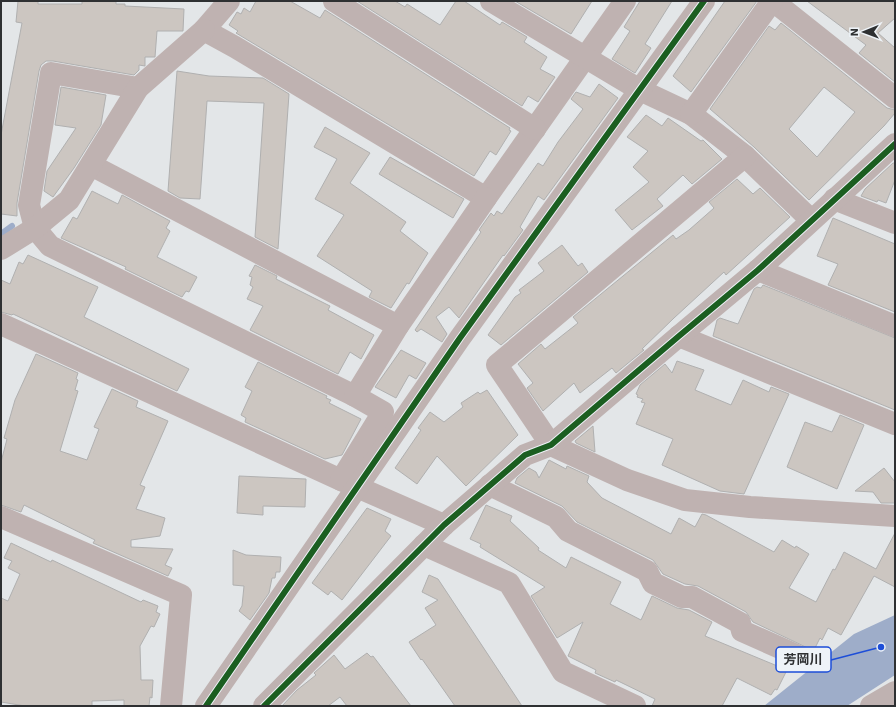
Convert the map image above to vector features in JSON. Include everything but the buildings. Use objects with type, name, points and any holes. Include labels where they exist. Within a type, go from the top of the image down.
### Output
[{"type":"street","points":[[1,249],[35,228],[69,200],[138,88],[204,30],[229,1]]},
{"type":"street","points":[[334,1],[535,129]]},
{"type":"street","points":[[491,1],[640,90],[691,114],[745,156],[811,220]]},
{"type":"street","points":[[355,396],[398,326],[625,1]]},
{"type":"street","points":[[206,706],[349,483],[460,338],[704,1]]},
{"type":"street","points":[[691,114],[773,1],[895,98]]},
{"type":"street","points":[[204,30],[242,51],[486,198]]},
{"type":"street","points":[[138,88],[51,73],[29,205],[35,228],[50,246],[355,396],[383,412],[349,483]]},
{"type":"street","points":[[264,706],[444,524],[525,455],[551,445],[758,270],[895,144]]},
{"type":"street","points":[[745,156],[497,365],[551,445],[627,480],[685,500],[750,507],[895,516]]},
{"type":"street","points":[[91,164],[398,326]]},
{"type":"street","points":[[834,199],[895,223]]},
{"type":"street","points":[[758,270],[895,326]]},
{"type":"street","points":[[1,324],[349,483],[444,524]]},
{"type":"street","points":[[679,336],[895,424]]},
{"type":"street","points":[[490,485],[556,517],[568,531],[647,571],[653,583],[682,597],[692,597],[740,623],[742,631],[803,658]]},
{"type":"street","points":[[1,517],[181,595],[171,706]]},
{"type":"street","points":[[424,544],[509,583],[563,672],[635,706]]},
{"type":"water","points":[[895,615],[895,675],[847,706],[764,706],[854,634]]},
{"type":"waterway","points":[[1,234],[12,226]]},
{"type":"cycle path","points":[[206,706],[460,338],[704,1]]},
{"type":"cycle path","points":[[264,706],[444,525],[525,455],[551,445],[758,270],[895,144]]},
{"type":"place","name":"芳岡川","points":[[881,647]]}]
